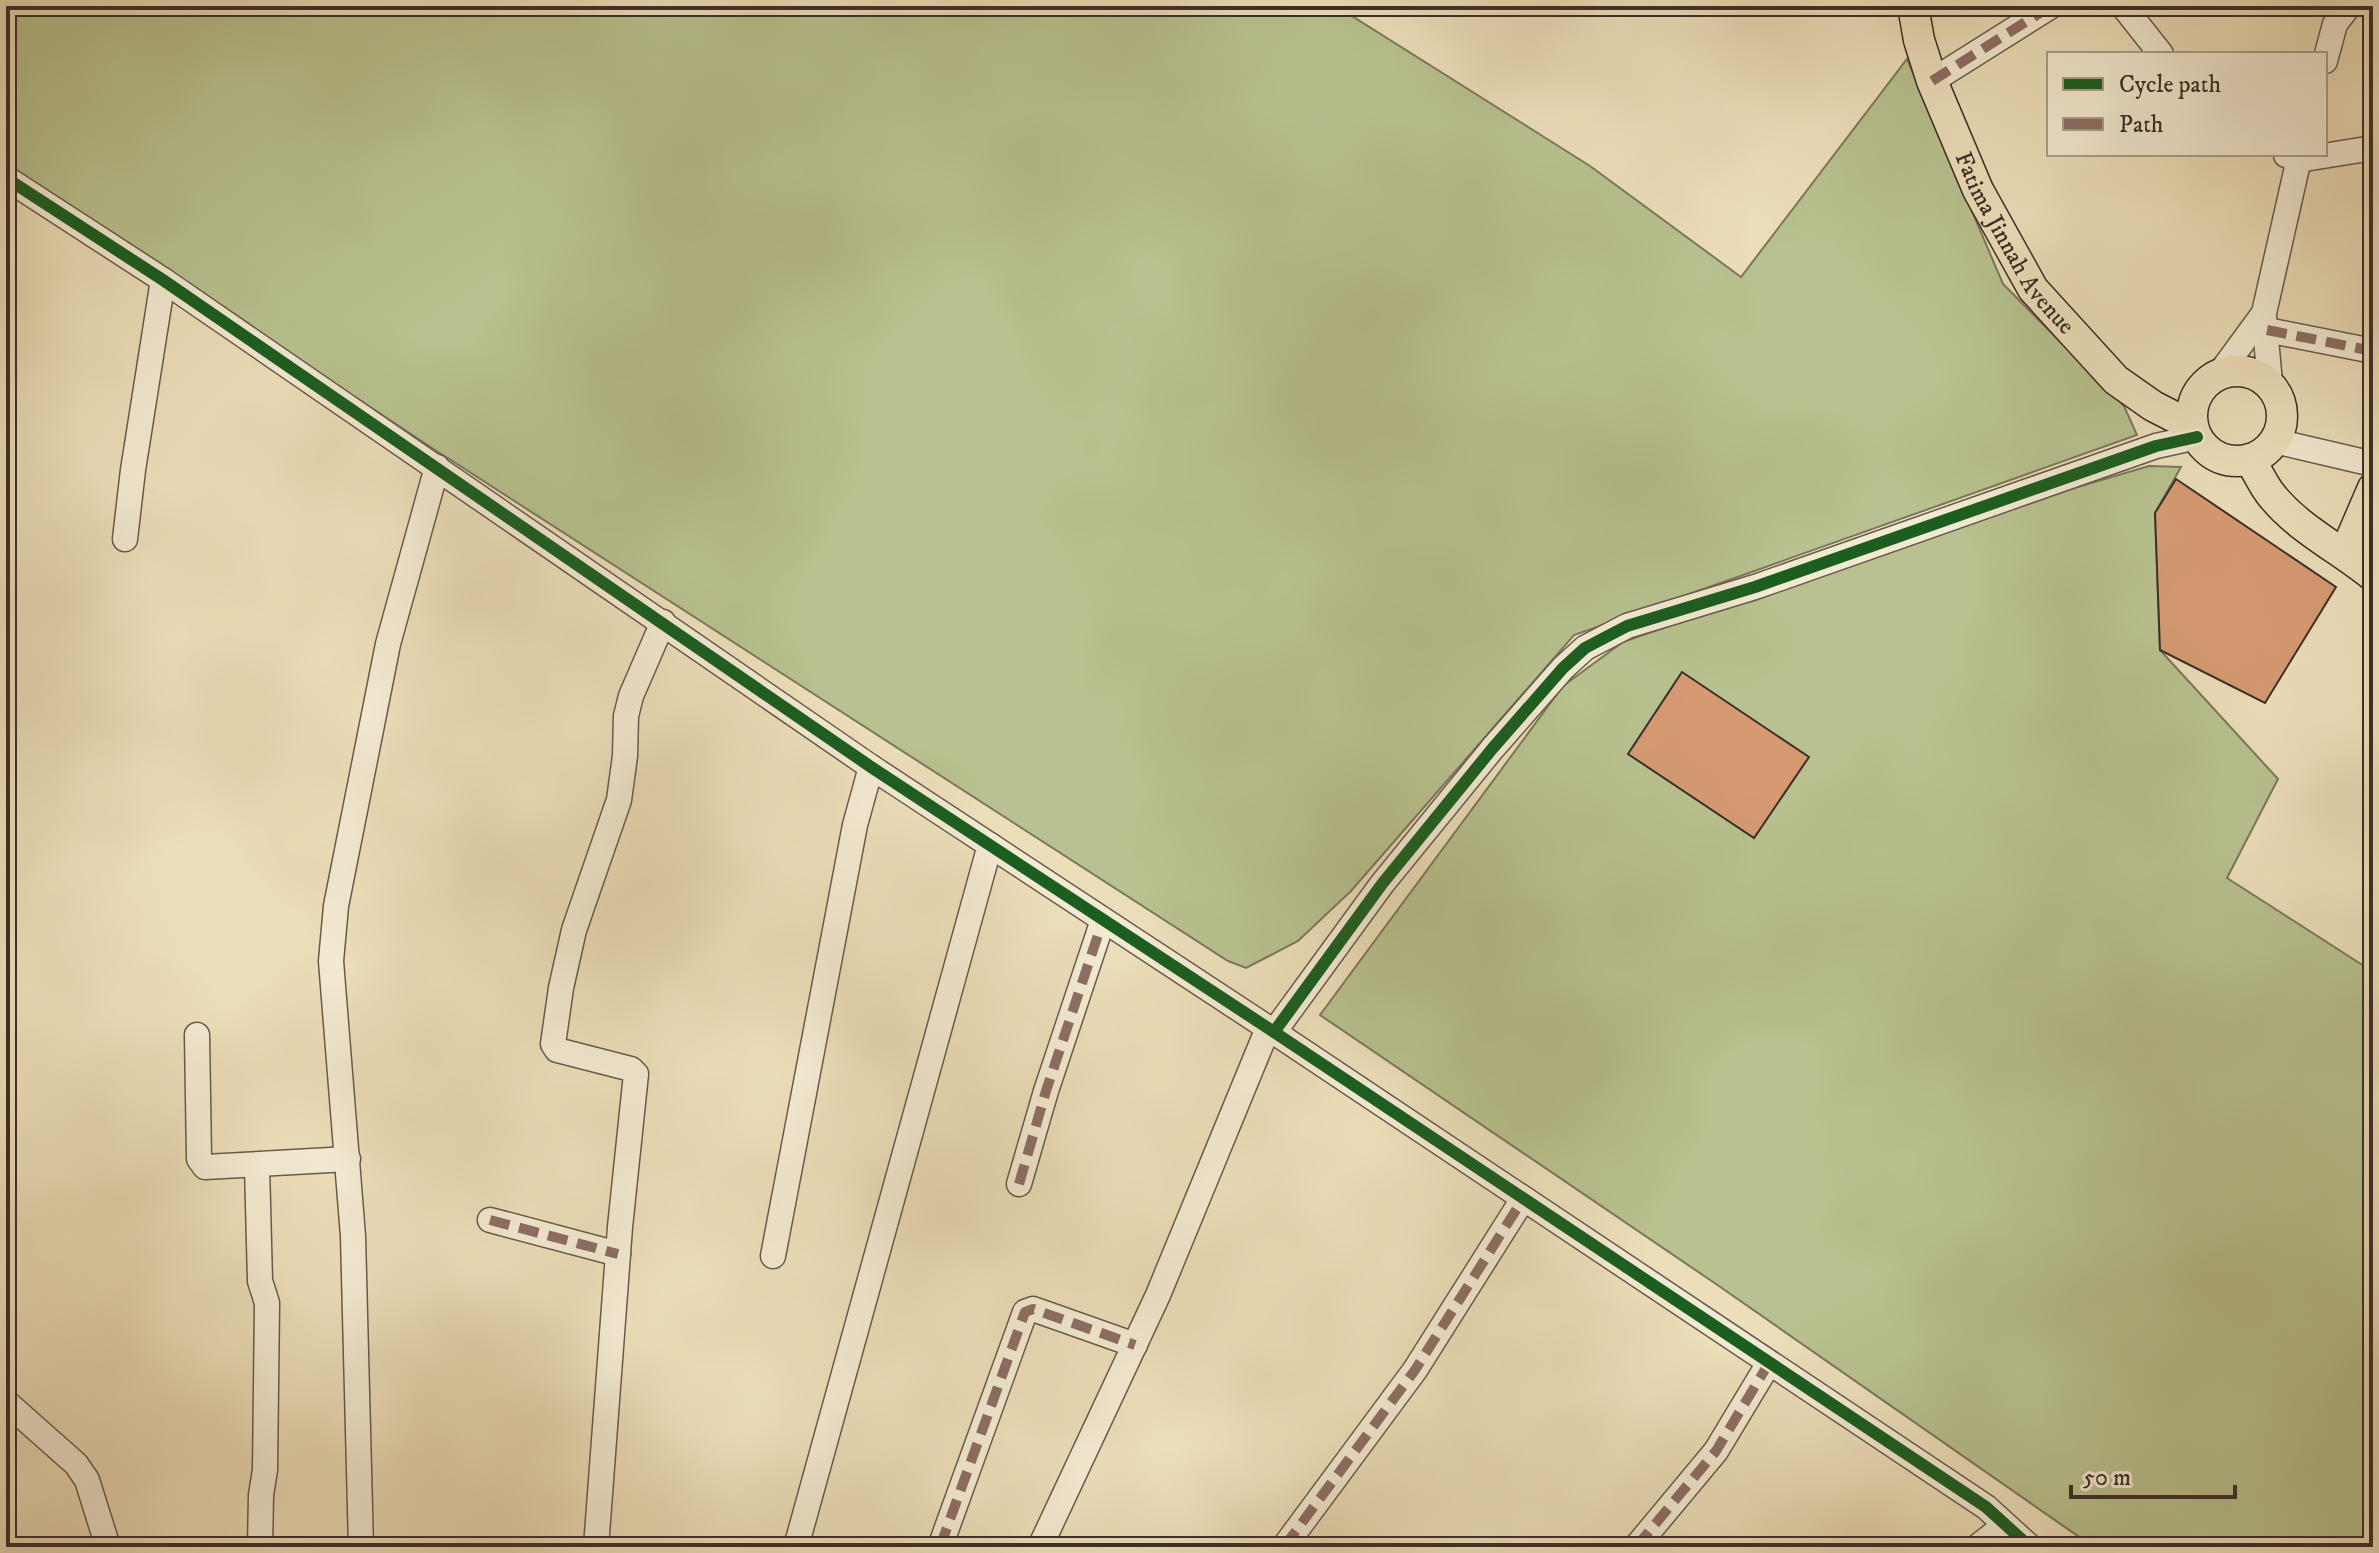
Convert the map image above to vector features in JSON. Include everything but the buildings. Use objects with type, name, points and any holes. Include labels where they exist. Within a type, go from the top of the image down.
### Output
[{"type":"main road","name":"Fatima Jinnah Avenue","points":[[1913,6],[1919,40],[1932,81],[1978,190],[2033,289],[2116,380],[2194,432]]},
{"type":"main road","points":[[2237,370],[2254,373],[2270,383],[2278,395],[2282,426],[2275,441],[2264,452],[2250,459],[2235,461],[2220,458],[2207,450],[2194,432],[2192,409],[2196,394],[2206,382],[2220,373],[2237,370]]},
{"type":"main road","points":[[2250,459],[2270,493],[2304,527],[2345,553],[2373,576]]},
{"type":"main road","points":[[2345,553],[2373,488]]},
{"type":"street","points":[[1932,81],[2051,6]]},
{"type":"street","points":[[2123,6],[2159,52]]},
{"type":"street","points":[[2327,54],[2339,12]]},
{"type":"street","points":[[2327,153],[2373,148]]},
{"type":"street","points":[[2270,383],[2265,322],[2294,156]]},
{"type":"street","points":[[6,178],[163,280],[871,767],[1986,1507],[2030,1547]]},
{"type":"street","points":[[125,539],[163,280]]},
{"type":"street","points":[[2265,322],[2373,351]]},
{"type":"street","points":[[2220,373],[2265,322]]},
{"type":"street","points":[[1040,1547],[1158,1295],[1271,1030],[1382,884],[1563,668],[1585,648],[1627,626],[1755,587],[2194,432]]},
{"type":"street","points":[[2275,441],[2373,464]]},
{"type":"street","points":[[361,1547],[353,1236],[331,961],[336,906],[388,644],[437,467]]},
{"type":"street","points":[[596,1547],[618,1254],[636,1074],[631,1069],[557,1050],[553,1044],[574,930],[619,800],[626,716],[631,696],[663,622]]},
{"type":"street","points":[[773,1256],[855,825],[871,767]]},
{"type":"street","points":[[796,1547],[990,845]]},
{"type":"street","points":[[1019,1184],[1046,1091],[1103,920]]},
{"type":"street","points":[[197,1035],[199,1159],[205,1167],[348,1159]]},
{"type":"street","points":[[257,1166],[260,1281],[267,1303],[265,1470],[260,1547]]},
{"type":"street","points":[[1284,1547],[1415,1370],[1523,1199]]},
{"type":"street","points":[[490,1220],[618,1254]]},
{"type":"street","points":[[940,1547],[1025,1312],[1033,1309],[1135,1345]]},
{"type":"street","points":[[1646,1544],[1716,1451],[1769,1363]]},
{"type":"street","points":[[6,1402],[76,1464],[87,1480],[108,1547]]},
{"type":"street","points":[[1977,1547],[2005,1525]]},
{"type":"green space","points":[[6,6],[1336,6],[1590,166],[1741,277],[1907,59],[2003,284],[2124,406],[2137,435],[1574,635],[1351,891],[1298,941],[1246,968],[1228,961],[426,444],[6,166]]},
{"type":"green space","points":[[2149,466],[2181,467],[2155,513],[2160,650],[2278,779],[2227,878],[2364,966],[2373,957],[2373,1547],[2081,1547],[2082,1539],[1716,1284],[1320,1015],[1563,686],[1623,642],[2010,507]]},
{"type":"marked path","points":[[1932,81],[2051,6]]},
{"type":"marked path","points":[[2267,330],[2373,351]]},
{"type":"marked path","points":[[1019,1184],[1046,1091],[1103,920]]},
{"type":"marked path","points":[[1284,1547],[1415,1370],[1523,1199]]},
{"type":"marked path","points":[[490,1220],[618,1254]]},
{"type":"marked path","points":[[940,1547],[1025,1312],[1033,1309],[1135,1345]]},
{"type":"marked path","points":[[1636,1547],[1716,1451],[1769,1363]]},
{"type":"cycle path","points":[[6,178],[163,280],[871,767],[1986,1507],[2030,1547]]},
{"type":"cycle path","points":[[1274,1032],[1382,884],[1492,749],[1563,668],[1585,648],[1627,626],[1755,587],[2156,446],[2197,437]]}]
